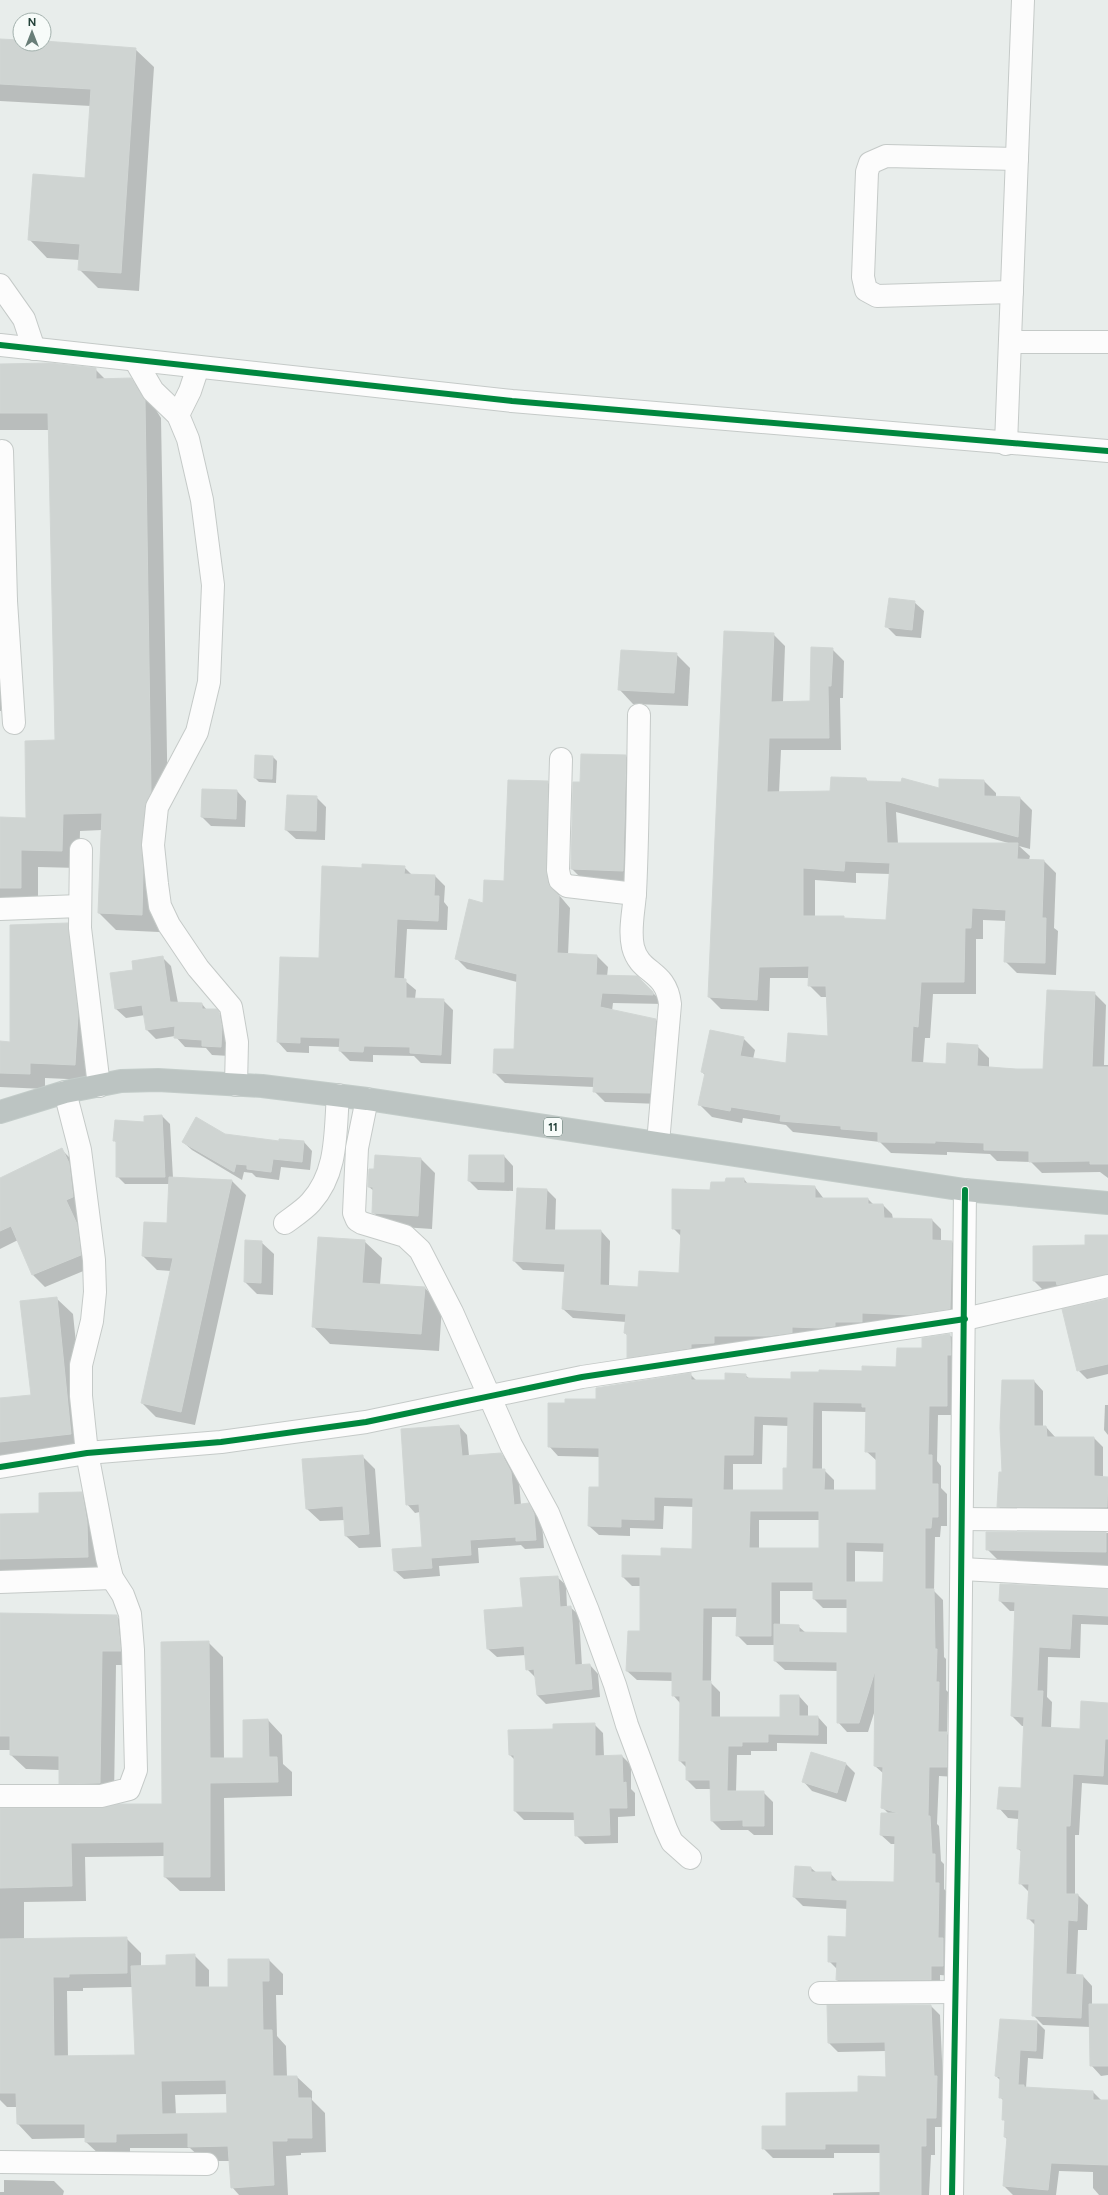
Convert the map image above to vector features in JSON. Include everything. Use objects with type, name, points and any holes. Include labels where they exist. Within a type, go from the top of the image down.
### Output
[{"type":"highway","name":"11","points":[[0,1112],[65,1092],[121,1081],[158,1080],[236,1085],[366,1099],[965,1190],[1108,1203]]},
{"type":"street","points":[[1006,444],[1023,0]]},
{"type":"street","points":[[1012,292],[872,295],[866,290],[863,277],[866,194],[867,172],[870,163],[886,156],[1017,159]]},
{"type":"street","points":[[0,285],[24,319],[34,349]]},
{"type":"street","points":[[1010,342],[1108,342]]},
{"type":"street","points":[[0,345],[512,401],[1006,444],[1108,451]]},
{"type":"street","points":[[136,360],[153,392],[178,415],[188,439],[202,500],[213,585],[209,682],[197,732],[157,807],[153,845],[160,906],[169,925],[198,968],[231,1007],[238,1042],[236,1085]]},
{"type":"street","points":[[178,415],[190,392],[198,367]]},
{"type":"street","points":[[2,451],[3,602],[14,723]]},
{"type":"street","points":[[639,716],[635,894],[632,938],[633,948],[643,966],[659,977],[666,985],[670,1004],[658,1143]]},
{"type":"street","points":[[561,759],[558,870],[560,880],[567,886],[635,894]]},
{"type":"street","points":[[81,850],[80,928],[99,1086]]},
{"type":"street","points":[[0,909],[80,906]]},
{"type":"street","points":[[0,1796],[102,1796],[129,1789],[136,1770],[130,1614],[123,1595],[112,1578],[86,1453],[81,1396],[81,1364],[92,1321],[95,1292],[94,1260],[80,1150],[65,1092]]},
{"type":"street","points":[[285,1223],[311,1202],[327,1179],[334,1151],[338,1095]]},
{"type":"street","points":[[366,1099],[357,1148],[354,1213],[357,1220],[362,1223],[405,1236],[420,1250],[452,1312],[511,1445],[548,1513],[588,1611],[627,1726],[666,1829],[672,1842],[690,1858]]},
{"type":"street","points":[[952,2195],[954,1992],[960,1790],[965,1190]]},
{"type":"street","points":[[0,1467],[86,1453],[221,1442],[366,1422],[582,1377],[965,1319],[1108,1286]]},
{"type":"street","points":[[962,1519],[1108,1520]]},
{"type":"street","points":[[962,1569],[1108,1577]]},
{"type":"street","points":[[0,1582],[112,1578]]},
{"type":"street","points":[[820,1993],[954,1992]]},
{"type":"street","points":[[0,2162],[207,2164]]},
{"type":"building","points":[[0,39],[12,40],[12,52],[52,52],[52,42],[136,48],[121,273],[78,270],[80,244],[28,240],[33,174],[85,178],[91,89],[0,84]]},
{"type":"building","points":[[49,363],[96,368],[96,379],[131,378],[145,400],[151,792],[145,806],[141,844],[143,873],[142,915],[98,913],[102,813],[63,814],[62,851],[21,850],[21,888],[0,888],[0,817],[26,818],[25,741],[55,740],[48,413],[0,413],[0,364]]},
{"type":"building","points":[[889,598],[915,601],[912,630],[885,627]]},
{"type":"building","points":[[724,631],[774,633],[771,702],[810,701],[811,647],[833,648],[831,686],[828,686],[829,738],[769,738],[767,792],[830,791],[831,777],[866,778],[866,781],[901,782],[902,778],[939,788],[939,779],[984,780],[984,796],[1020,797],[1018,837],[885,801],[887,843],[1018,843],[1017,859],[1044,860],[1042,918],[1046,918],[1045,963],[1004,962],[1006,910],[972,908],[971,928],[965,928],[964,982],[921,982],[918,1027],[913,1026],[911,1062],[946,1064],[947,1043],[978,1045],[977,1066],[1015,1069],[1043,1069],[1047,990],[1095,992],[1092,1067],[1108,1067],[1108,1164],[1090,1164],[1090,1161],[1029,1162],[1029,1151],[984,1150],[984,1143],[935,1141],[935,1143],[878,1142],[878,1132],[841,1129],[841,1126],[780,1121],[781,1115],[731,1107],[730,1111],[698,1105],[705,1073],[701,1072],[710,1030],[744,1037],[740,1056],[786,1063],[788,1033],[828,1036],[826,986],[808,986],[809,966],[759,967],[757,1000],[708,997]],"holes":[[[845,861],[890,863],[886,920],[844,918],[844,916],[803,916],[803,868],[844,871]]]},
{"type":"building","points":[[621,650],[677,653],[674,693],[618,690]]},
{"type":"building","points":[[581,754],[626,755],[623,871],[571,869],[573,782],[580,782]]},
{"type":"building","points":[[255,755],[273,756],[272,779],[254,778]]},
{"type":"building","points":[[508,780],[548,781],[546,870],[548,883],[559,896],[557,953],[597,955],[596,975],[637,976],[653,992],[653,995],[602,993],[600,1007],[656,1019],[650,1093],[593,1092],[594,1077],[493,1073],[494,1049],[514,1049],[517,974],[455,959],[469,899],[483,903],[484,880],[504,881]]},
{"type":"building","points":[[202,789],[237,790],[236,819],[201,817]]},
{"type":"building","points":[[287,795],[317,796],[316,831],[285,830]]},
{"type":"building","points":[[362,864],[405,866],[404,874],[435,875],[434,896],[439,896],[438,921],[397,919],[394,978],[406,979],[406,998],[444,999],[441,1055],[410,1053],[410,1047],[364,1046],[363,1052],[339,1051],[340,1038],[300,1037],[300,1043],[277,1042],[280,957],[319,958],[322,866],[362,868]]},
{"type":"building","points":[[68,923],[78,1015],[75,1065],[30,1063],[30,1074],[0,1073],[0,1041],[10,1042],[10,925]]},
{"type":"building","points":[[163,956],[170,1002],[202,1003],[202,1009],[217,1009],[222,1027],[221,1047],[202,1046],[202,1040],[174,1038],[175,1026],[146,1030],[142,1005],[115,1009],[110,973],[133,970],[132,961]]},
{"type":"building","points":[[162,1115],[165,1177],[116,1177],[116,1141],[113,1141],[115,1120],[144,1122],[144,1116]]},
{"type":"building","points":[[196,1117],[225,1134],[279,1141],[279,1139],[304,1141],[302,1162],[273,1159],[271,1172],[247,1169],[247,1165],[236,1164],[234,1172],[182,1142]]},
{"type":"building","points":[[62,1148],[69,1163],[73,1197],[66,1200],[77,1224],[81,1255],[32,1275],[11,1226],[0,1231],[0,1178]]},
{"type":"building","points":[[375,1155],[421,1158],[418,1216],[372,1213],[373,1187],[368,1187],[369,1169],[374,1169]]},
{"type":"building","points":[[469,1155],[504,1155],[504,1182],[468,1181]]},
{"type":"building","points":[[169,1177],[232,1180],[181,1412],[141,1403],[173,1258],[142,1256],[144,1222],[167,1223]]},
{"type":"building","points":[[726,1178],[744,1178],[744,1183],[815,1186],[815,1198],[868,1198],[868,1204],[883,1204],[884,1218],[932,1219],[932,1240],[952,1241],[950,1309],[910,1315],[862,1313],[862,1322],[835,1322],[835,1326],[819,1328],[792,1327],[792,1333],[767,1336],[714,1336],[714,1343],[691,1344],[691,1348],[627,1358],[627,1334],[624,1333],[626,1314],[562,1309],[565,1264],[513,1261],[517,1188],[547,1189],[545,1230],[601,1230],[600,1285],[638,1287],[639,1271],[679,1273],[681,1229],[672,1229],[672,1189],[710,1190],[711,1182],[725,1182]]},
{"type":"building","points":[[1085,1235],[1108,1235],[1108,1274],[1057,1285],[1056,1281],[1033,1281],[1033,1246],[1085,1245]]},
{"type":"building","points":[[318,1237],[365,1240],[362,1283],[425,1287],[421,1334],[312,1327]]},
{"type":"building","points":[[245,1240],[262,1241],[261,1283],[244,1282]]},
{"type":"building","points":[[57,1297],[71,1434],[0,1442],[0,1398],[31,1395],[20,1301]]},
{"type":"building","points":[[1108,1299],[1108,1364],[1077,1371],[1062,1309]]},
{"type":"building","points":[[950,1334],[951,1355],[947,1355],[947,1406],[929,1406],[928,1455],[932,1455],[932,1484],[938,1484],[938,1517],[932,1517],[931,1528],[925,1528],[925,1589],[934,1589],[935,1649],[937,1649],[936,1682],[939,1682],[938,1732],[947,1732],[947,1767],[929,1767],[928,1816],[930,1816],[932,1854],[935,1854],[935,1883],[939,1883],[938,1938],[943,1938],[943,1966],[931,1966],[931,1980],[836,1980],[837,1962],[828,1962],[828,1936],[846,1937],[847,1900],[793,1897],[795,1866],[811,1867],[811,1872],[831,1872],[831,1881],[894,1882],[895,1836],[880,1835],[881,1813],[898,1813],[881,1808],[883,1767],[874,1766],[875,1671],[859,1723],[837,1723],[837,1662],[774,1661],[774,1624],[799,1625],[799,1632],[847,1633],[847,1599],[813,1599],[813,1582],[771,1582],[771,1636],[736,1636],[737,1608],[703,1608],[702,1681],[711,1681],[711,1717],[780,1717],[780,1695],[799,1695],[799,1716],[818,1716],[818,1735],[768,1734],[768,1742],[742,1742],[742,1746],[728,1746],[727,1791],[764,1791],[764,1826],[743,1826],[743,1820],[711,1821],[710,1780],[686,1780],[686,1761],[679,1761],[680,1696],[672,1696],[672,1672],[626,1671],[628,1631],[640,1631],[640,1577],[622,1577],[622,1555],[661,1556],[661,1548],[692,1549],[693,1498],[654,1497],[654,1520],[621,1519],[621,1527],[588,1526],[589,1487],[599,1487],[599,1448],[548,1447],[548,1403],[565,1403],[565,1399],[596,1399],[596,1388],[691,1373],[691,1380],[725,1380],[725,1373],[746,1374],[746,1378],[791,1379],[791,1372],[819,1372],[819,1370],[862,1371],[862,1366],[896,1367],[897,1348],[922,1348],[922,1338]],"holes":[[[813,1402],[862,1403],[862,1407],[866,1407],[865,1452],[876,1452],[876,1490],[824,1490],[825,1469],[812,1469]],[[754,1416],[788,1417],[787,1468],[783,1468],[783,1490],[723,1490],[724,1455],[753,1455]],[[750,1511],[819,1511],[819,1548],[749,1548]],[[846,1542],[884,1543],[883,1582],[846,1582]]]},
{"type":"building","points":[[1002,1380],[1034,1380],[1034,1426],[1046,1426],[1047,1437],[1094,1437],[1094,1476],[1108,1477],[1107,1507],[997,1507],[999,1472],[1002,1472],[1000,1428]]},
{"type":"building","points":[[459,1425],[462,1456],[501,1453],[511,1472],[514,1505],[529,1503],[534,1514],[536,1540],[516,1541],[516,1537],[470,1540],[471,1555],[431,1558],[432,1568],[394,1571],[392,1549],[422,1547],[419,1504],[406,1505],[401,1429]]},
{"type":"building","points":[[363,1455],[369,1534],[345,1536],[343,1506],[306,1509],[302,1459]]},
{"type":"building","points":[[82,1492],[87,1522],[88,1557],[0,1559],[0,1514],[39,1513],[39,1493]]},
{"type":"building","points":[[986,1532],[1106,1532],[1106,1552],[986,1550]]},
{"type":"building","points":[[558,1576],[560,1607],[571,1606],[575,1665],[590,1664],[592,1689],[537,1695],[534,1669],[526,1670],[524,1646],[487,1649],[484,1610],[523,1607],[520,1578]]},
{"type":"building","points":[[1000,1584],[1108,1589],[1108,1616],[1072,1614],[1070,1649],[1039,1647],[1037,1691],[1043,1691],[1041,1727],[1080,1729],[1081,1701],[1108,1703],[1108,1739],[1105,1739],[1103,1776],[1073,1774],[1070,1826],[1066,1826],[1066,1894],[1078,1894],[1077,1921],[1068,1920],[1066,1974],[1083,1975],[1081,2018],[1032,2016],[1035,1919],[1027,1919],[1029,1884],[1019,1884],[1021,1849],[1017,1849],[1019,1810],[997,1809],[999,1787],[1021,1788],[1024,1717],[1011,1716],[1015,1602],[999,1601]]},
{"type":"building","points":[[0,1613],[117,1615],[121,1651],[102,1651],[100,1783],[59,1784],[59,1756],[10,1755],[10,1736],[0,1736]]},
{"type":"building","points":[[209,1641],[210,1758],[243,1758],[243,1720],[268,1719],[269,1757],[277,1757],[278,1782],[210,1783],[210,1877],[164,1877],[164,1842],[71,1843],[72,1886],[0,1888],[0,1808],[101,1808],[120,1804],[162,1804],[161,1642]]},
{"type":"building","points":[[595,1723],[595,1756],[622,1755],[623,1783],[626,1782],[627,1808],[609,1808],[610,1835],[575,1836],[574,1812],[514,1811],[514,1755],[509,1755],[508,1730],[553,1729],[553,1724]]},
{"type":"building","points":[[811,1752],[846,1763],[837,1793],[802,1782]]},
{"type":"building","points":[[127,1937],[127,1973],[69,1974],[69,1977],[53,1977],[54,2056],[135,2055],[131,1966],[166,1965],[166,1955],[195,1954],[195,1987],[228,1987],[228,1959],[269,1959],[269,1981],[262,1981],[263,2030],[272,2030],[273,2076],[297,2076],[298,2098],[311,2098],[312,2138],[287,2138],[287,2141],[272,2141],[274,2185],[231,2188],[228,2146],[188,2147],[188,2133],[116,2134],[116,2142],[85,2142],[85,2124],[17,2124],[16,2093],[0,2093],[0,1939]],"holes":[[[226,2080],[227,2113],[162,2114],[161,2081]]]},
{"type":"building","points":[[1089,2004],[1108,2004],[1108,2066],[1090,2066]]},
{"type":"building","points":[[827,2005],[931,2005],[934,2076],[937,2076],[936,2118],[926,2118],[926,2146],[921,2146],[921,2195],[880,2195],[880,2144],[825,2144],[825,2149],[762,2149],[762,2126],[786,2126],[786,2093],[858,2092],[858,2076],[886,2077],[885,2042],[828,2043]]},
{"type":"building","points":[[1000,2019],[1037,2021],[1036,2051],[1020,2050],[1018,2085],[1024,2085],[1024,2087],[1093,2091],[1093,2100],[1108,2100],[1108,2165],[1051,2163],[1048,2190],[1003,2186],[1007,2137],[1004,2137],[1005,2120],[1002,2120],[1003,2098],[999,2098],[1000,2077],[995,2076]]},
{"type":"cycle path","points":[[0,345],[512,401],[1108,451]]},
{"type":"cycle path","points":[[952,2195],[959,1790],[965,1190]]},
{"type":"cycle path","points":[[0,1467],[87,1453],[221,1442],[366,1422],[582,1377],[965,1319]]}]
